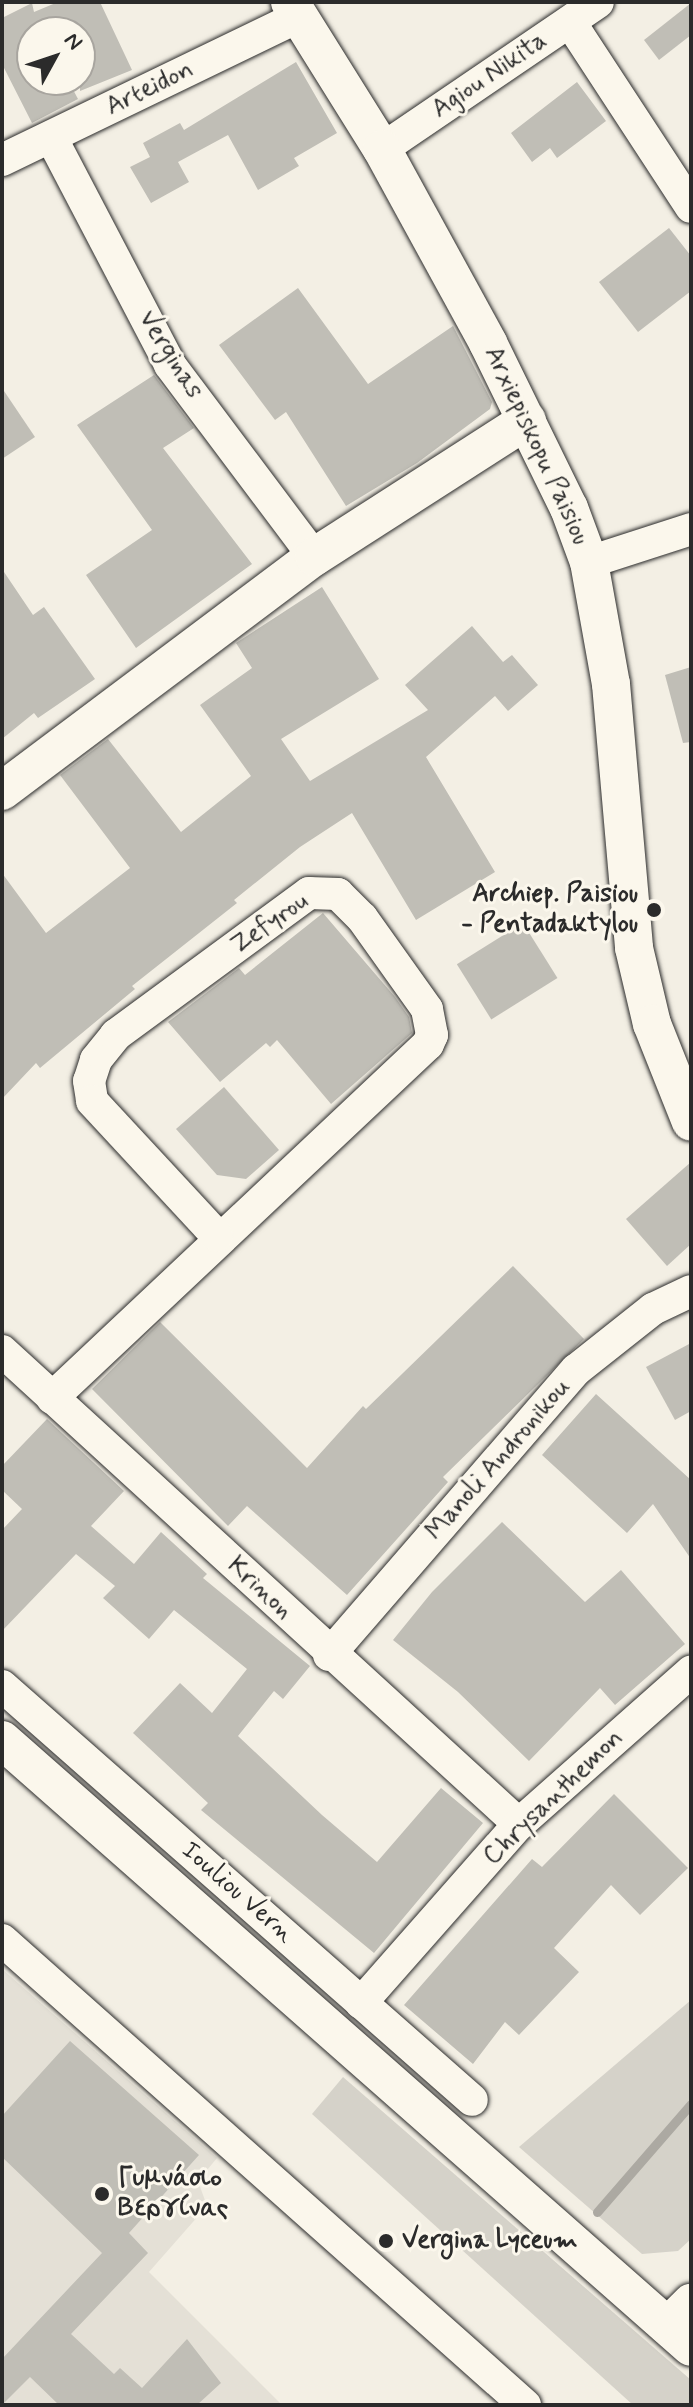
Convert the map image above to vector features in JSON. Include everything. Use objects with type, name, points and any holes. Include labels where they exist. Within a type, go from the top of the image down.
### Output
[{"type":"street","name":"Agiou Nikita","points":[[382,149],[598,2]]},
{"type":"street","name":"Arteidon","points":[[2,160],[294,9]]},
{"type":"street","name":"Arxiepiskopu Paisiou","points":[[294,9],[382,149],[527,420],[589,562],[611,684],[634,948],[652,1024],[691,1122]]},
{"type":"street","points":[[570,22],[691,207]]},
{"type":"street","name":"Verginas","points":[[51,137],[170,365],[314,557]]},
{"type":"street","points":[[2,791],[314,557],[527,420]]},
{"type":"street","points":[[589,562],[691,529]]},
{"type":"street","name":"Zefyrou","points":[[52,1398],[217,1236],[421,1052],[432,1035],[427,1009],[362,918],[338,894],[309,893],[116,1035],[96,1060],[89,1081],[92,1101],[217,1236]]},
{"type":"street","name":"Manoli Andronikou","points":[[329,1655],[576,1370],[653,1309],[691,1291]]},
{"type":"street","name":"Krinon","points":[[2,1351],[329,1655],[519,1824]]},
{"type":"street","name":"Chrysanthemon","points":[[361,2003],[519,1824],[691,1672]]},
{"type":"street","name":"Iouliou Vern","points":[[2,1686],[472,2100]]},
{"type":"street","points":[[2,1740],[683,2326]]},
{"type":"street","points":[[2,1940],[525,2405]]},
{"type":"shaded area","name":"Γυμνάσιο Βεργίνας","points":[[2,1969],[217,2158],[198,2181],[207,2206],[149,2272],[282,2405],[2,2405]]},
{"type":"shaded area","points":[[691,2000],[691,2239],[678,2251],[642,2254],[519,2147]]},
{"type":"shaded area","points":[[343,2077],[691,2380],[691,2405],[633,2405],[312,2114]]},
{"type":"building","points":[[58,2],[100,2],[132,70],[96,85],[96,16],[16,16],[16,92],[2,64],[2,18],[32,3],[34,12]]},
{"type":"building","points":[[691,3],[691,35],[659,60],[644,40]]},
{"type":"building","points":[[296,62],[337,133],[294,158],[299,166],[258,190],[228,135],[178,162],[189,182],[151,203],[130,167],[150,157],[143,143],[180,123],[184,130]]},
{"type":"building","points":[[577,82],[606,121],[557,158],[550,148],[532,162],[511,133]]},
{"type":"building","points":[[18,96],[76,96],[78,99],[32,123]]},
{"type":"building","points":[[669,228],[691,256],[691,291],[638,332],[599,282]]},
{"type":"building","points":[[298,288],[368,384],[453,326],[492,402],[490,409],[417,463],[346,506],[286,412],[275,420],[219,345]]},
{"type":"building","points":[[154,375],[194,428],[163,448],[252,564],[136,648],[86,575],[152,530],[77,425]]},
{"type":"building","points":[[2,388],[35,437],[2,459]]},
{"type":"building","points":[[2,569],[33,615],[44,607],[95,679],[38,718],[34,713],[2,739]]},
{"type":"building","points":[[322,587],[379,679],[281,739],[310,781],[428,710],[405,685],[472,626],[503,662],[512,655],[538,685],[508,711],[495,696],[426,757],[495,872],[416,920],[352,813],[300,847],[234,900],[237,903],[132,986],[135,989],[40,1068],[36,1063],[2,1099],[2,873],[46,933],[130,868],[60,775],[108,739],[181,832],[251,776],[200,705],[252,668],[236,643]]},
{"type":"building","points":[[691,667],[691,742],[683,743],[665,675]]},
{"type":"building","points":[[323,913],[395,997],[409,1017],[412,1033],[331,1104],[277,1040],[270,1047],[266,1043],[220,1082],[168,1022],[239,968],[245,975]]},
{"type":"building","points":[[523,923],[557,978],[491,1019],[457,964]]},
{"type":"building","points":[[224,1087],[279,1150],[246,1179],[217,1175],[176,1129]]},
{"type":"building","points":[[691,1162],[691,1244],[667,1266],[626,1219]]},
{"type":"building","points":[[513,1266],[584,1339],[443,1477],[448,1482],[347,1595],[247,1506],[228,1526],[92,1389],[160,1322],[307,1468],[363,1406],[366,1409]]},
{"type":"building","points":[[691,1343],[691,1411],[675,1420],[646,1367]]},
{"type":"building","points":[[596,1394],[691,1480],[691,1559],[653,1504],[627,1533],[542,1455]]},
{"type":"building","points":[[47,1419],[124,1491],[91,1526],[134,1564],[161,1532],[207,1574],[203,1578],[310,1666],[283,1699],[274,1691],[238,1736],[322,1815],[377,1862],[441,1788],[483,1823],[374,1953],[201,1810],[208,1803],[133,1733],[180,1683],[212,1713],[247,1669],[174,1610],[149,1639],[103,1598],[115,1586],[76,1554],[2,1631],[2,1530],[22,1509],[2,1490],[2,1466]]},
{"type":"building","points":[[502,1522],[585,1602],[621,1570],[685,1644],[615,1705],[600,1688],[529,1761],[458,1692],[393,1640],[432,1592]]},
{"type":"building","points":[[614,1794],[688,1868],[640,1915],[611,1885],[554,1948],[579,1972],[519,2035],[505,2022],[473,2064],[404,2005],[532,1859],[542,1867]]},
{"type":"building","points":[[70,2041],[199,2155],[129,2233],[148,2253],[71,2334],[114,2374],[120,2368],[142,2388],[187,2339],[221,2383],[197,2405],[59,2405],[30,2377],[2,2405],[2,2359],[102,2253],[2,2157],[2,2116]]},
{"type":"waterway","points":[[597,2212],[691,2104]]},
{"type":"place","name":"Archiep. Paisiou - Pentadaktylou","points":[[654,910]]},
{"type":"place","name":"Γυμνάσιο Βεργίνας","points":[[102,2194]]},
{"type":"place","name":"Vergina Lyceum","points":[[386,2241]]}]
